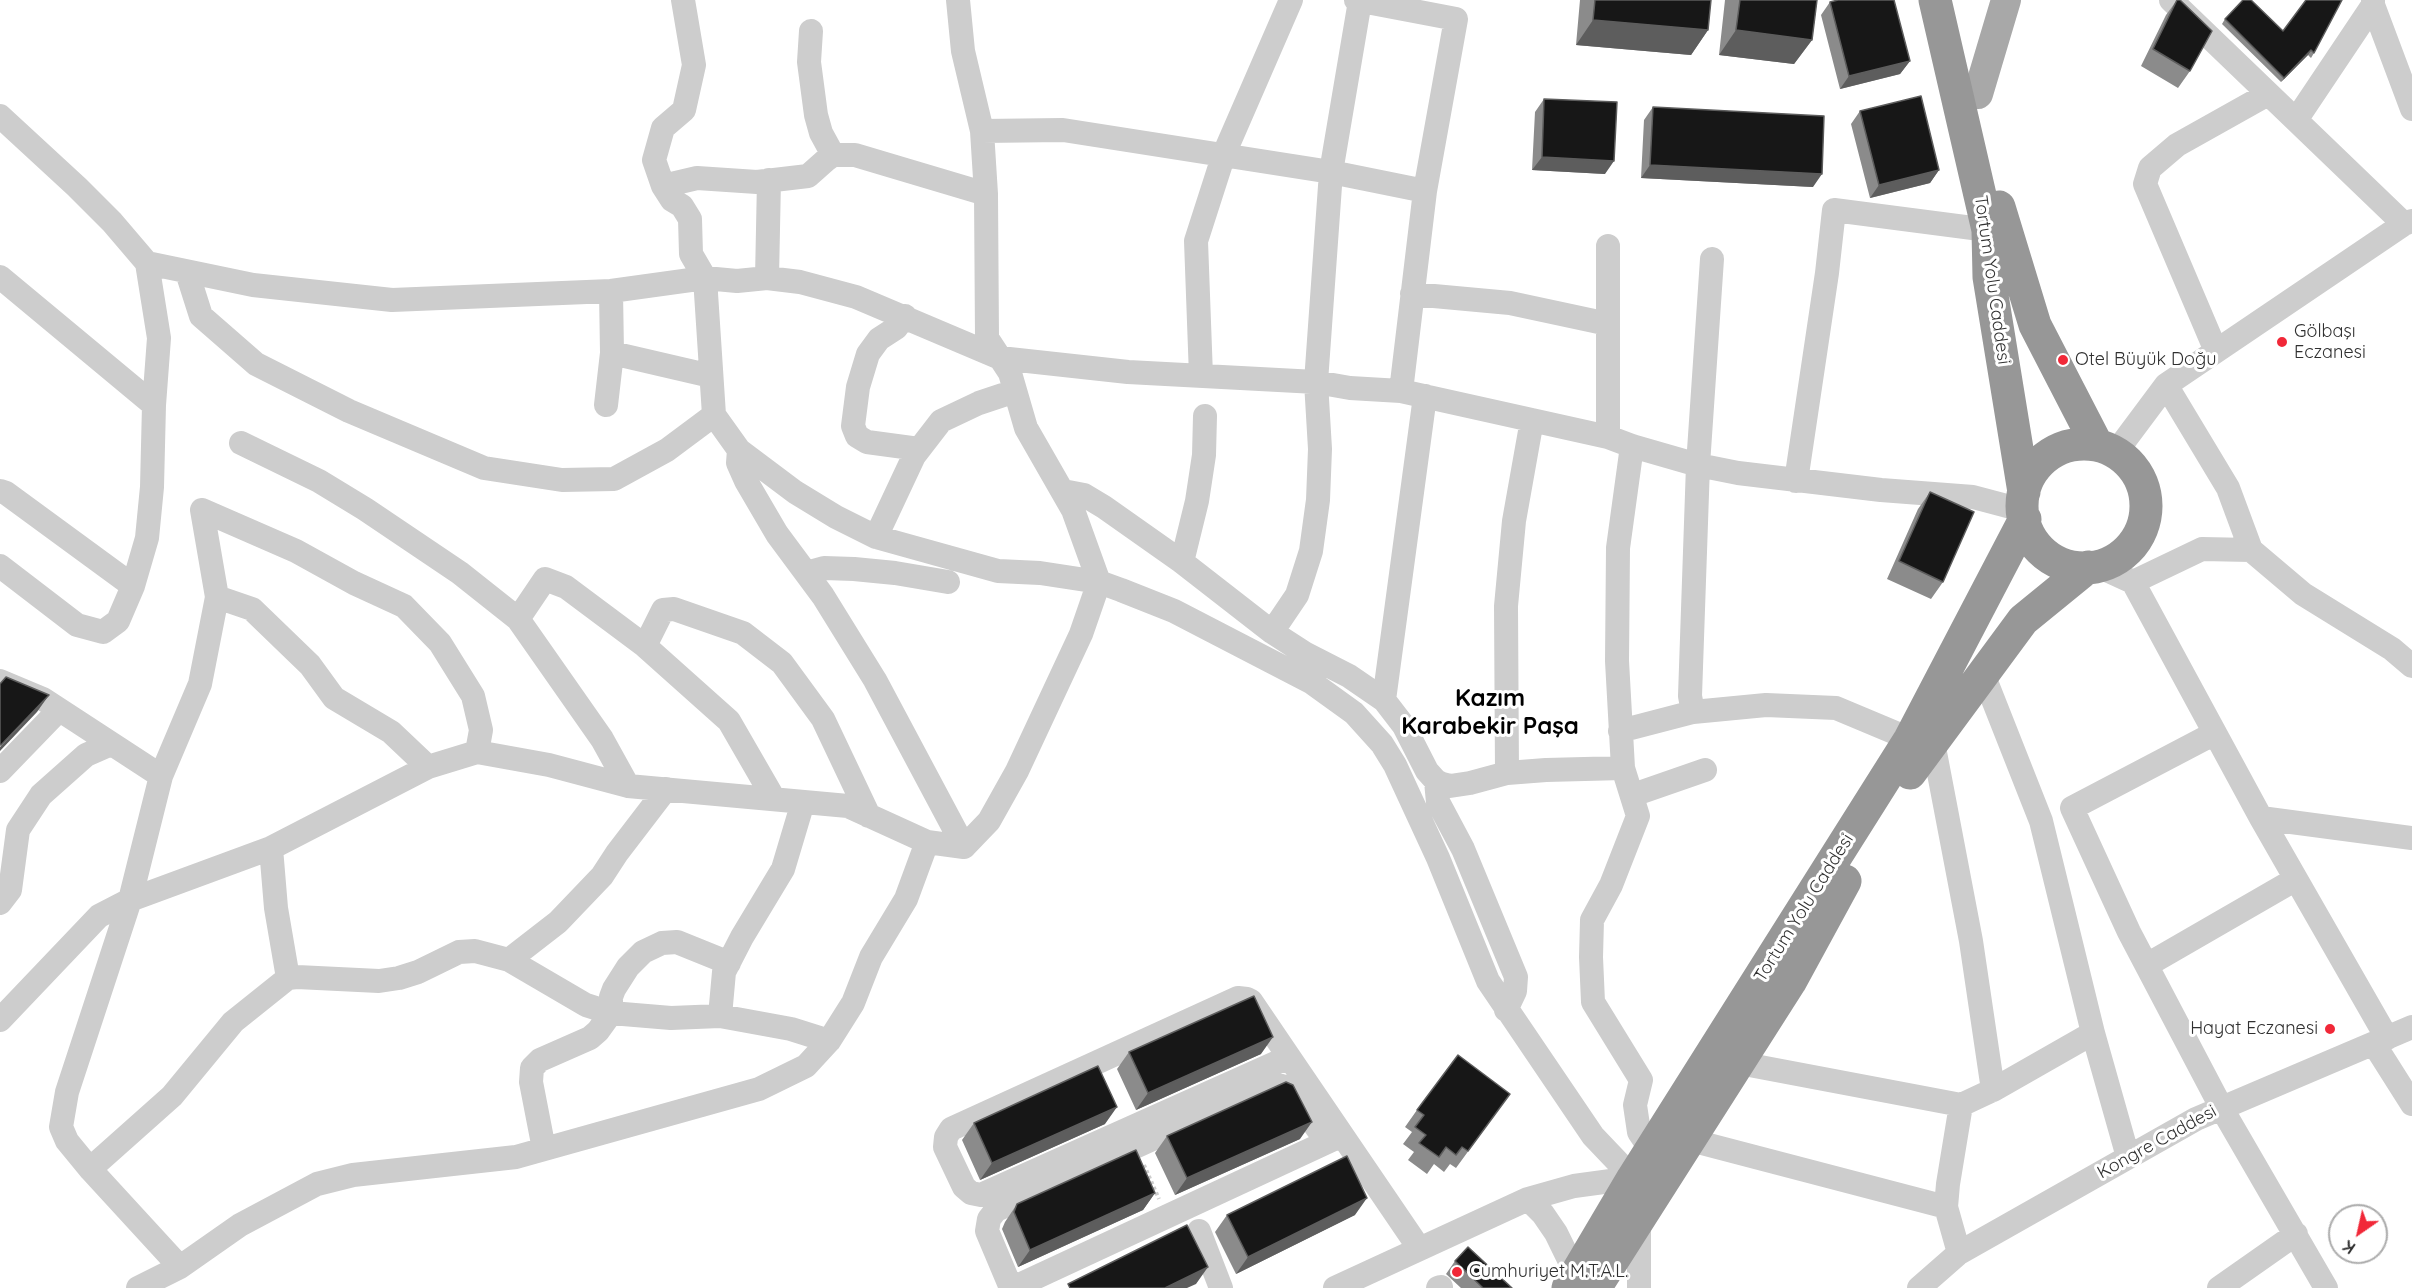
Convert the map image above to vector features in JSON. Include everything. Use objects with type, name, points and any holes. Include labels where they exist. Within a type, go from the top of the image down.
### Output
[{"type":"highway","name":"Tortum Yolu Caddesi","points":[[1935,0],[1988,230],[1989,277],[2024,507],[2035,543],[2047,555],[2063,564],[2093,567]]},
{"type":"highway","name":"Tortum Yolu Caddesi","points":[[1959,0],[1999,208],[2035,325],[2107,449]]},
{"type":"highway","name":"Tortum Yolu Caddesi","points":[[1580,1284],[1633,1178],[1921,741],[1983,674],[2023,620],[2093,567],[2115,560],[2129,550],[2139,535],[2145,519],[2146,500],[2141,481],[2131,464],[2107,449],[2078,444],[2060,449],[2043,459],[2031,474],[2024,507],[1921,741],[1790,982],[1639,1219],[1580,1284]]},
{"type":"main road","points":[[1978,94],[2006,0]]},
{"type":"street","points":[[683,0],[694,64],[684,110],[663,128],[654,160],[663,186],[672,200],[682,206],[690,219],[691,254],[705,278],[714,415],[739,450],[795,492],[836,518],[876,537],[998,571],[1040,573],[1100,582],[1184,616],[1311,682],[1354,713],[1382,744],[1395,765],[1438,858],[1488,981],[1593,1136],[1633,1178]]},
{"type":"street","points":[[958,0],[963,51],[982,130],[986,194],[987,338],[1010,373],[1026,428],[1063,491],[1086,542],[1100,582],[1081,634],[1017,771],[989,821],[964,847]]},
{"type":"street","points":[[1201,376],[1196,241],[1224,154],[1291,0]]},
{"type":"street","points":[[1272,632],[1297,595],[1311,550],[1318,500],[1316,382],[1331,172],[1358,0],[1456,19],[1425,191],[1401,391]]},
{"type":"street","points":[[2107,449],[2166,385],[2408,223],[2268,94],[2171,0]]},
{"type":"street","points":[[2296,120],[2373,3]]},
{"type":"street","points":[[2373,3],[2412,109]]},
{"type":"street","points":[[811,31],[809,62],[816,115],[821,133],[833,155]]},
{"type":"street","points":[[2216,351],[2145,184],[2150,168],[2177,145],[2268,94]]},
{"type":"street","points":[[0,116],[77,187],[112,222],[147,263],[159,338],[154,405],[152,487],[147,538],[134,586],[118,621],[103,632],[77,625],[0,566]]},
{"type":"street","points":[[982,130],[1063,130],[1331,172],[1425,191]]},
{"type":"street","points":[[663,186],[698,178],[757,182],[808,176],[833,155],[855,155],[986,194]]},
{"type":"street","points":[[767,278],[769,180]]},
{"type":"street","points":[[1796,481],[1826,285],[1834,210],[1988,230]]},
{"type":"street","points":[[1608,246],[1608,437]]},
{"type":"street","points":[[1693,712],[1690,696],[1698,465],[1713,259]]},
{"type":"street","points":[[147,263],[253,285],[392,300],[610,291],[705,278],[737,281],[767,278],[800,282],[856,297],[1000,358],[1128,372],[1316,382],[1350,388],[1401,391],[1608,437],[1698,465],[1796,481],[1973,497],[2024,507]]},
{"type":"street","points":[[187,272],[201,316],[256,364],[349,411],[484,468],[562,480],[614,479],[667,450],[714,415]]},
{"type":"street","points":[[0,276],[154,405]]},
{"type":"street","points":[[606,405],[612,353],[610,291]]},
{"type":"street","points":[[1412,294],[1510,303],[1608,324]]},
{"type":"street","points":[[905,316],[896,328],[879,339],[868,354],[858,387],[853,426],[857,436],[867,442],[919,449]]},
{"type":"street","points":[[612,353],[711,376]]},
{"type":"street","points":[[2166,385],[2228,488],[2251,550],[2303,594],[2392,649],[2412,666]]},
{"type":"street","points":[[876,537],[905,472],[919,449],[941,421],[979,403],[1015,391]]},
{"type":"street","points":[[1384,700],[1425,396]]},
{"type":"street","points":[[1182,562],[1199,489],[1204,455],[1205,416]]},
{"type":"street","points":[[1507,773],[1506,606],[1514,520],[1532,420]]},
{"type":"street","points":[[241,443],[319,481],[364,508],[460,573],[518,619],[602,738],[628,786]]},
{"type":"street","points":[[1632,446],[1618,548],[1617,661],[1623,768],[1638,816],[1611,885],[1592,920],[1593,1002],[1641,1080],[1635,1105],[1639,1132],[1651,1150]]},
{"type":"street","points":[[739,450],[738,464],[746,481],[777,534],[823,596],[875,680],[964,847]]},
{"type":"street","points":[[2,490],[134,586]]},
{"type":"street","points":[[1063,491],[1084,495],[1104,507],[1182,562],[1272,632],[1306,654],[1349,676],[1384,700],[1404,726],[1427,771],[1436,781],[1450,786],[1507,773],[1623,768]]},
{"type":"street","points":[[180,1267],[90,1169],[67,1141],[61,1127],[68,1092],[130,900],[161,776],[200,684],[217,597],[202,510],[296,551],[354,583],[404,606],[440,643],[472,696],[481,730],[477,752]]},
{"type":"street","points":[[2133,582],[2202,549],[2251,550]]},
{"type":"street","points":[[2093,567],[2133,582],[2296,879],[2397,1038],[2412,1104]]},
{"type":"street","points":[[806,573],[824,568],[854,569],[948,582]]},
{"type":"street","points":[[518,619],[545,579],[566,587],[645,646],[729,721],[774,799]]},
{"type":"street","points":[[217,597],[252,609],[310,665],[334,699],[391,732],[428,767]]},
{"type":"street","points":[[645,646],[663,610],[674,609],[743,633],[782,663],[823,719],[868,816]]},
{"type":"street","points":[[1983,674],[2041,821],[2093,1033],[2128,1157]]},
{"type":"street","points":[[0,681],[43,699],[161,776]]},
{"type":"street","points":[[1620,731],[1693,712],[1766,705],[1836,708],[1921,741],[1971,941],[1993,1090]]},
{"type":"street","points":[[0,771],[59,710]]},
{"type":"street","points":[[2041,821],[2072,808],[2215,734]]},
{"type":"street","points":[[0,903],[10,890],[18,830],[41,795],[86,755],[111,744]]},
{"type":"street","points":[[0,1020],[99,916],[130,900],[271,848],[428,767],[477,752],[549,765],[628,786],[848,806],[927,842],[964,847]]},
{"type":"street","points":[[1633,795],[1705,771]]},
{"type":"street","points":[[1436,781],[1438,802],[1463,849],[1516,977],[1515,991],[1506,1010]]},
{"type":"street","points":[[509,960],[558,922],[602,876],[666,789]]},
{"type":"street","points":[[720,1016],[724,972],[783,869],[803,802]]},
{"type":"street","points":[[2072,808],[2129,932],[2221,1107],[2326,1288]]},
{"type":"street","points":[[2261,818],[2412,838]]},
{"type":"street","points":[[138,1288],[180,1267],[240,1225],[317,1184],[353,1175],[516,1156],[759,1089],[806,1066],[829,1041],[853,1003],[871,957],[906,899],[927,842]]},
{"type":"street","points":[[271,848],[276,908],[288,978]]},
{"type":"street","points":[[2147,965],[2296,879]]},
{"type":"street","points":[[544,1149],[531,1082],[532,1068],[540,1060],[590,1038],[598,1031],[611,1013],[612,997],[623,974],[643,952],[662,943],[676,942],[729,963]]},
{"type":"street","points":[[90,1169],[172,1096],[233,1022],[288,978],[379,981],[418,972],[459,952],[475,951],[509,960],[586,1005],[611,1013],[670,1018],[720,1016],[791,1029],[829,1041]]},
{"type":"street","points":[[1289,1057],[981,1195],[971,1193],[964,1187],[945,1147],[946,1137],[951,1129],[1238,998],[1251,1001],[1289,1057],[1334,1138]]},
{"type":"street","points":[[1739,1063],[1961,1105],[1993,1090],[2093,1033]]},
{"type":"street","name":"Kongre Caddesi","points":[[1919,1288],[1959,1253],[2221,1107],[2397,1038]]},
{"type":"street","points":[[1334,1138],[1012,1288],[987,1231],[987,1224],[992,1214],[1271,1085],[1276,1085],[1291,1092],[1334,1138],[1419,1248]]},
{"type":"street","points":[[1959,1253],[1946,1207],[1961,1105]]},
{"type":"street","points":[[1690,1140],[1946,1207]]},
{"type":"street","points":[[1335,1288],[1528,1199],[1574,1186],[1633,1178]]},
{"type":"street","points":[[1528,1199],[1543,1214],[1556,1233],[1580,1284]]},
{"type":"street","points":[[1639,1219],[1639,1288]]},
{"type":"street","points":[[1199,1231],[1221,1288]]},
{"type":"street","points":[[2219,1288],[2296,1234]]},
{"type":"path","points":[[1135,1147],[1167,1216]]},
{"type":"building","points":[[1595,0],[1711,0],[1708,30],[1593,20]]},
{"type":"building","points":[[1740,0],[1817,0],[1812,40],[1736,30]]},
{"type":"building","points":[[1894,0],[1910,61],[1849,76],[1830,2]]},
{"type":"building","points":[[2177,0],[2180,0],[2212,31],[2190,71],[2153,49]]},
{"type":"building","points":[[2243,0],[2251,0],[2283,31],[2306,0],[2342,0],[2314,53],[2311,50],[2284,78],[2225,19]]},
{"type":"building","points":[[1921,96],[1939,170],[1879,185],[1860,111]]},
{"type":"building","points":[[1544,99],[1617,102],[1614,161],[1542,157]]},
{"type":"building","points":[[1653,107],[1824,116],[1822,174],[1650,165]]},
{"type":"building","points":[[1930,492],[1974,512],[1943,582],[1899,561]]},
{"type":"building","points":[[6,677],[49,695],[0,745],[0,684]]},
{"type":"building","points":[[1254,996],[1273,1037],[1148,1093],[1129,1052]]},
{"type":"building","points":[[1458,1055],[1510,1094],[1468,1151],[1462,1147],[1456,1155],[1446,1147],[1439,1157],[1419,1143],[1426,1135],[1415,1127],[1424,1115],[1417,1110]]},
{"type":"building","points":[[1098,1066],[1117,1107],[992,1163],[974,1123]]},
{"type":"building","points":[[1286,1082],[1293,1085],[1312,1122],[1187,1178],[1167,1136]]},
{"type":"building","points":[[1136,1150],[1155,1193],[1030,1250],[1014,1212],[1017,1204]]},
{"type":"building","points":[[1347,1156],[1367,1198],[1248,1257],[1227,1215]]},
{"type":"building","points":[[1187,1225],[1208,1267],[1165,1288],[1070,1288],[1068,1284]]},
{"type":"building","points":[[1468,1247],[1512,1288],[1483,1288],[1455,1261]]},
{"type":"place","name":"Gölbaşı Eczanesi","points":[[2282,342]]},
{"type":"place","name":"Otel Büyük Doğu","points":[[2063,360]]},
{"type":"place","name":"Hayat Eczanesi","points":[[2330,1029]]},
{"type":"place","name":"Cumhuriyet M.T.A.L.","points":[[1457,1272]]},
{"type":"district","name":"Kazım Karabekir Paşa","points":[[1490,713]]}]
